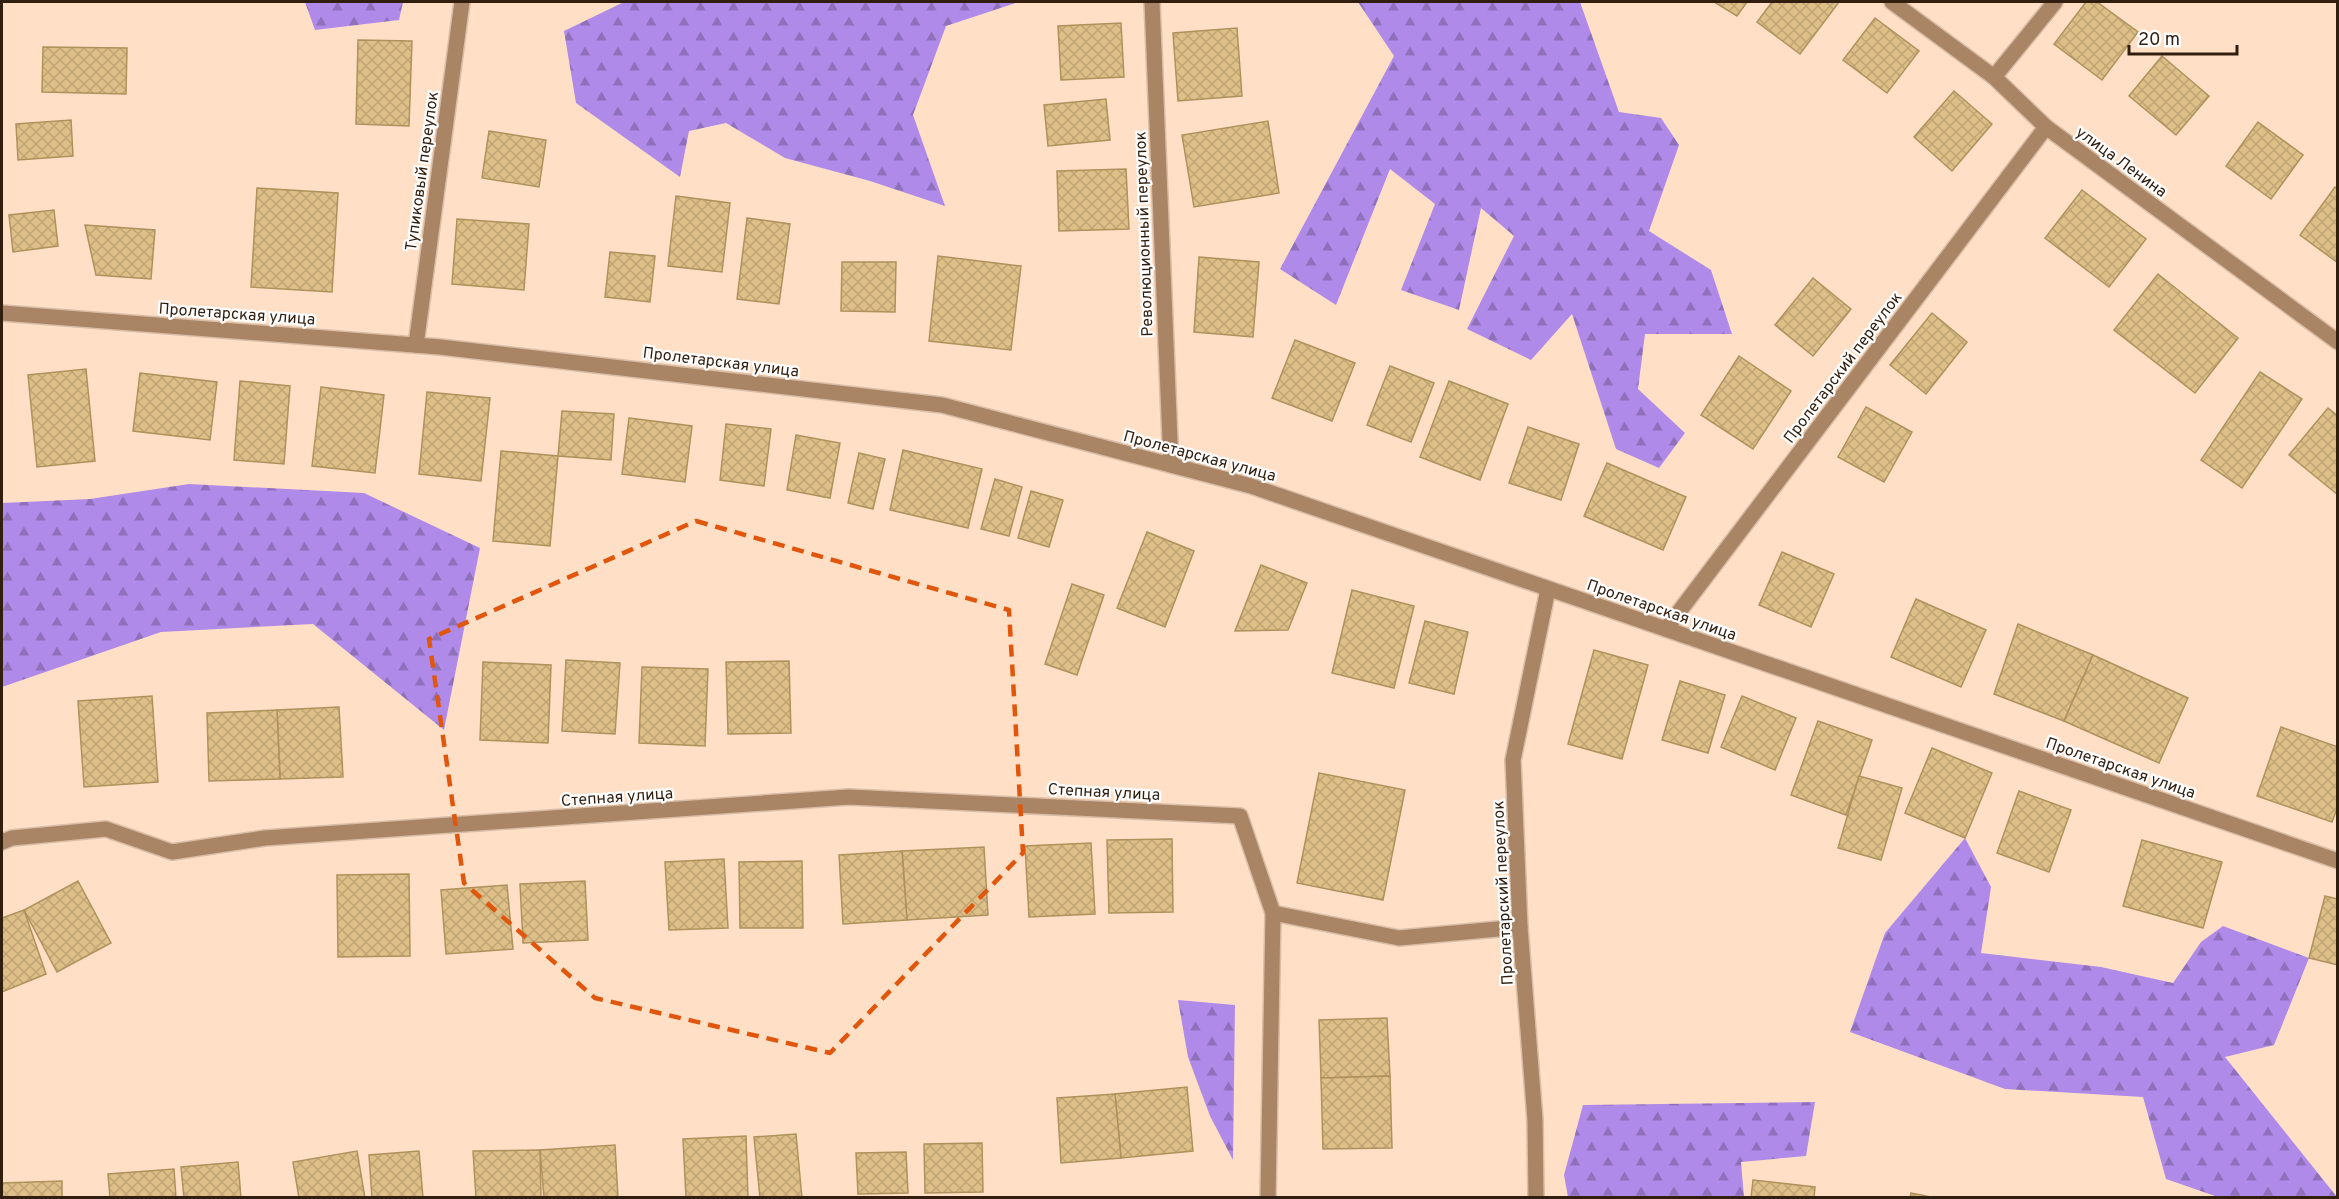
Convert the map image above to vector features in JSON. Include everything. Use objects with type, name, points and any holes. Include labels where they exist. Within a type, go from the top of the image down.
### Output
[{"type":"street","name":"Тупиковый переулок","points":[[416,345],[462,2]]},
{"type":"street","name":"Революционный переулок","points":[[1152,2],[1171,465]]},
{"type":"street","name":"улица Ленина","points":[[1892,2],[1994,77],[2046,127],[2337,342]]},
{"type":"street","points":[[1994,77],[2055,2]]},
{"type":"street","name":"Пролетарский переулок","points":[[1666,629],[2046,127]]},
{"type":"street","name":"Пролетарская улица","points":[[2,313],[416,345],[942,405],[1251,486],[2337,861]]},
{"type":"street","name":"Пролетарский переулок","points":[[1536,1197],[1535,1120],[1520,927],[1513,760],[1548,589]]},
{"type":"street","name":"Степная улица","points":[[2,842],[12,838],[106,830],[172,852],[265,838],[849,798],[1240,816],[1273,913]]},
{"type":"street","points":[[1268,1197],[1273,913],[1399,938],[1520,927]]},
{"type":"highlighted area","points":[[696,521],[1009,610],[1023,853],[830,1053],[595,998],[464,883],[429,639]]},
{"type":"green space","points":[[305,2],[403,2],[399,20],[315,30]]},
{"type":"green space","points":[[624,2],[1019,2],[946,26],[913,115],[945,206],[870,181],[785,158],[726,123],[689,131],[680,177],[576,103],[564,31]]},
{"type":"green space","points":[[1358,2],[1580,2],[1619,112],[1661,118],[1679,145],[1649,231],[1711,270],[1732,334],[1645,334],[1638,389],[1685,433],[1659,468],[1616,449],[1572,314],[1531,360],[1467,329],[1514,236],[1481,208],[1459,310],[1401,290],[1435,204],[1390,169],[1336,305],[1280,269],[1394,56]]},
{"type":"green space","points":[[189,484],[364,493],[480,548],[444,730],[313,624],[161,632],[2,687],[2,503],[90,499]]},
{"type":"green space","points":[[1965,838],[1991,887],[1981,953],[2101,967],[2173,983],[2201,942],[2223,926],[2309,958],[2274,1045],[2225,1057],[2337,1197],[2218,1197],[2166,1179],[2143,1097],[2005,1089],[1850,1032],[1885,933]]},
{"type":"green space","points":[[1178,1000],[1235,1005],[1233,1160],[1210,1116],[1188,1057]]},
{"type":"green space","points":[[1815,1102],[1806,1156],[1741,1162],[1744,1197],[1568,1197],[1564,1175],[1583,1105]]},
{"type":"building","points":[[1714,2],[1747,2],[1737,16]]},
{"type":"building","points":[[1772,2],[1839,2],[1800,54],[1757,22]]},
{"type":"building","points":[[2086,2],[2097,2],[2138,32],[2102,80],[2054,44]]},
{"type":"building","points":[[1875,18],[1919,51],[1887,93],[1843,60]]},
{"type":"building","points":[[1121,23],[1124,77],[1061,80],[1058,26]]},
{"type":"building","points":[[1237,28],[1242,96],[1178,101],[1173,33]]},
{"type":"building","points":[[358,40],[412,41],[409,126],[356,124]]},
{"type":"building","points":[[43,47],[127,48],[126,94],[42,92]]},
{"type":"building","points":[[2162,56],[2209,96],[2176,135],[2129,96]]},
{"type":"building","points":[[1954,91],[1992,124],[1952,171],[1914,137]]},
{"type":"building","points":[[1106,99],[1110,140],[1048,146],[1044,105]]},
{"type":"building","points":[[71,120],[73,156],[18,160],[16,124]]},
{"type":"building","points":[[1268,121],[1279,193],[1194,207],[1182,135]]},
{"type":"building","points":[[2258,122],[2303,155],[2271,199],[2226,166]]},
{"type":"building","points":[[489,131],[546,140],[539,187],[482,178]]},
{"type":"building","points":[[1126,169],[1129,229],[1059,231],[1057,171]]},
{"type":"building","points":[[2335,187],[2338,189],[2338,263],[2300,235]]},
{"type":"building","points":[[257,188],[338,193],[332,292],[251,287]]},
{"type":"building","points":[[2082,190],[2146,239],[2109,287],[2045,238]]},
{"type":"building","points":[[676,196],[730,203],[722,272],[668,266]]},
{"type":"building","points":[[54,210],[58,246],[13,252],[9,215]]},
{"type":"building","points":[[747,218],[790,224],[779,304],[737,299]]},
{"type":"building","points":[[457,219],[529,224],[524,290],[452,284]]},
{"type":"building","points":[[85,225],[155,230],[151,279],[96,275]]},
{"type":"building","points":[[610,252],[655,256],[650,302],[605,297]]},
{"type":"building","points":[[938,256],[1021,266],[1011,350],[929,341]]},
{"type":"building","points":[[1199,257],[1259,262],[1253,337],[1194,332]]},
{"type":"building","points":[[842,262],[896,262],[895,312],[841,311]]},
{"type":"building","points":[[2158,274],[2238,338],[2195,393],[2114,330]]},
{"type":"building","points":[[1813,278],[1851,309],[1813,356],[1775,325]]},
{"type":"building","points":[[1932,313],[1967,342],[1926,394],[1890,365]]},
{"type":"building","points":[[1295,340],[1355,363],[1332,421],[1272,398]]},
{"type":"building","points":[[1739,356],[1791,391],[1753,449],[1701,415]]},
{"type":"building","points":[[1390,366],[1434,383],[1411,442],[1367,425]]},
{"type":"building","points":[[86,369],[95,461],[37,467],[28,375]]},
{"type":"building","points":[[2260,372],[2302,399],[2242,488],[2201,460]]},
{"type":"building","points":[[140,373],[217,382],[210,440],[133,431]]},
{"type":"building","points":[[240,381],[290,386],[284,464],[234,460]]},
{"type":"building","points":[[1449,381],[1508,404],[1480,480],[1420,457]]},
{"type":"building","points":[[321,387],[384,395],[375,473],[312,466]]},
{"type":"building","points":[[427,392],[490,398],[481,481],[419,474]]},
{"type":"building","points":[[1866,407],[1912,432],[1884,482],[1838,457]]},
{"type":"building","points":[[2328,408],[2338,416],[2338,495],[2289,455]]},
{"type":"building","points":[[562,411],[614,414],[611,460],[558,456]]},
{"type":"building","points":[[629,418],[692,426],[685,482],[622,474]]},
{"type":"building","points":[[726,424],[771,429],[764,486],[720,480]]},
{"type":"building","points":[[1528,427],[1579,444],[1561,500],[1509,483]]},
{"type":"building","points":[[796,435],[840,443],[830,498],[787,490]]},
{"type":"building","points":[[903,450],[982,469],[968,528],[890,510]]},
{"type":"building","points":[[501,451],[558,456],[550,546],[493,541]]},
{"type":"building","points":[[859,453],[885,459],[873,509],[848,503]]},
{"type":"building","points":[[1607,463],[1686,497],[1663,550],[1584,516]]},
{"type":"building","points":[[995,479],[1022,487],[1009,536],[981,529]]},
{"type":"building","points":[[1031,491],[1063,500],[1049,547],[1018,538]]},
{"type":"building","points":[[1147,532],[1194,551],[1165,627],[1117,608]]},
{"type":"building","points":[[1782,552],[1834,574],[1811,627],[1759,605]]},
{"type":"building","points":[[1261,565],[1307,583],[1288,630],[1235,631]]},
{"type":"building","points":[[1072,584],[1104,595],[1077,675],[1045,664]]},
{"type":"building","points":[[1352,590],[1414,606],[1394,688],[1332,673]]},
{"type":"building","points":[[1916,599],[1986,630],[1961,687],[1891,657]]},
{"type":"building","points":[[1425,621],[1468,632],[1454,694],[1409,683]]},
{"type":"building","points":[[2018,624],[2093,655],[2064,721],[1994,694]]},
{"type":"building","points":[[1594,650],[1648,665],[1622,759],[1568,744]]},
{"type":"building","points":[[2093,655],[2188,698],[2159,763],[2064,721]]},
{"type":"building","points":[[566,660],[620,663],[615,734],[562,731]]},
{"type":"building","points":[[789,661],[791,733],[728,734],[726,662]]},
{"type":"building","points":[[483,662],[551,665],[548,743],[480,740]]},
{"type":"building","points":[[642,667],[708,669],[705,746],[639,743]]},
{"type":"building","points":[[1680,681],[1725,695],[1708,753],[1662,740]]},
{"type":"building","points":[[152,696],[158,782],[84,787],[78,701]]},
{"type":"building","points":[[1742,696],[1796,718],[1775,770],[1721,747]]},
{"type":"building","points":[[339,707],[343,777],[280,779],[277,710]]},
{"type":"building","points":[[277,710],[280,779],[209,781],[207,713]]},
{"type":"building","points":[[1818,721],[1872,740],[1846,815],[1791,795]]},
{"type":"building","points":[[2281,727],[2338,747],[2338,806],[2332,822],[2257,796]]},
{"type":"building","points":[[1932,748],[1992,773],[1965,838],[1905,813]]},
{"type":"building","points":[[1319,773],[1405,790],[1383,900],[1297,883]]},
{"type":"building","points":[[1859,776],[1902,788],[1881,860],[1838,848]]},
{"type":"building","points":[[2019,791],[2071,810],[2049,872],[1997,853]]},
{"type":"building","points":[[1172,839],[1173,912],[1109,913],[1107,840]]},
{"type":"building","points":[[2142,840],[2222,862],[2203,928],[2123,906]]},
{"type":"building","points":[[1091,843],[1095,914],[1029,917],[1025,846]]},
{"type":"building","points":[[984,847],[988,915],[907,920],[902,851]]},
{"type":"building","points":[[902,851],[907,920],[843,924],[839,855]]},
{"type":"building","points":[[724,859],[728,928],[669,930],[665,862]]},
{"type":"building","points":[[802,861],[803,928],[740,928],[739,862]]},
{"type":"building","points":[[409,874],[410,956],[338,957],[337,875]]},
{"type":"building","points":[[78,881],[111,943],[57,972],[24,910]]},
{"type":"building","points":[[585,881],[588,940],[523,943],[520,884]]},
{"type":"building","points":[[507,885],[513,949],[446,954],[441,890]]},
{"type":"building","points":[[2325,896],[2338,899],[2338,965],[2309,958]]},
{"type":"building","points":[[24,910],[46,974],[2,992],[2,918]]},
{"type":"building","points":[[1387,1018],[1390,1076],[1321,1078],[1319,1020]]},
{"type":"building","points":[[1390,1076],[1392,1148],[1323,1149],[1321,1078]]},
{"type":"building","points":[[1187,1087],[1193,1151],[1121,1158],[1115,1094]]},
{"type":"building","points":[[1115,1094],[1121,1158],[1061,1163],[1057,1098]]},
{"type":"building","points":[[796,1134],[802,1198],[760,1198],[754,1137]]},
{"type":"building","points":[[746,1136],[748,1198],[686,1198],[683,1139]]},
{"type":"building","points":[[982,1143],[983,1192],[925,1193],[924,1144]]},
{"type":"building","points":[[615,1145],[618,1198],[544,1198],[540,1150]]},
{"type":"building","points":[[540,1150],[541,1198],[476,1198],[473,1151]]},
{"type":"building","points":[[357,1151],[365,1198],[299,1198],[293,1162]]},
{"type":"building","points":[[419,1151],[423,1198],[372,1198],[369,1155]]},
{"type":"building","points":[[906,1152],[908,1193],[858,1194],[856,1153]]},
{"type":"building","points":[[238,1162],[241,1198],[184,1198],[181,1167]]},
{"type":"building","points":[[174,1169],[176,1198],[110,1198],[108,1174]]},
{"type":"building","points":[[1753,1180],[1815,1187],[1814,1198],[1751,1198]]},
{"type":"building","points":[[62,1181],[62,1198],[2,1198],[2,1183]]},
{"type":"building","points":[[1911,1193],[1936,1198],[1910,1198]]}]
